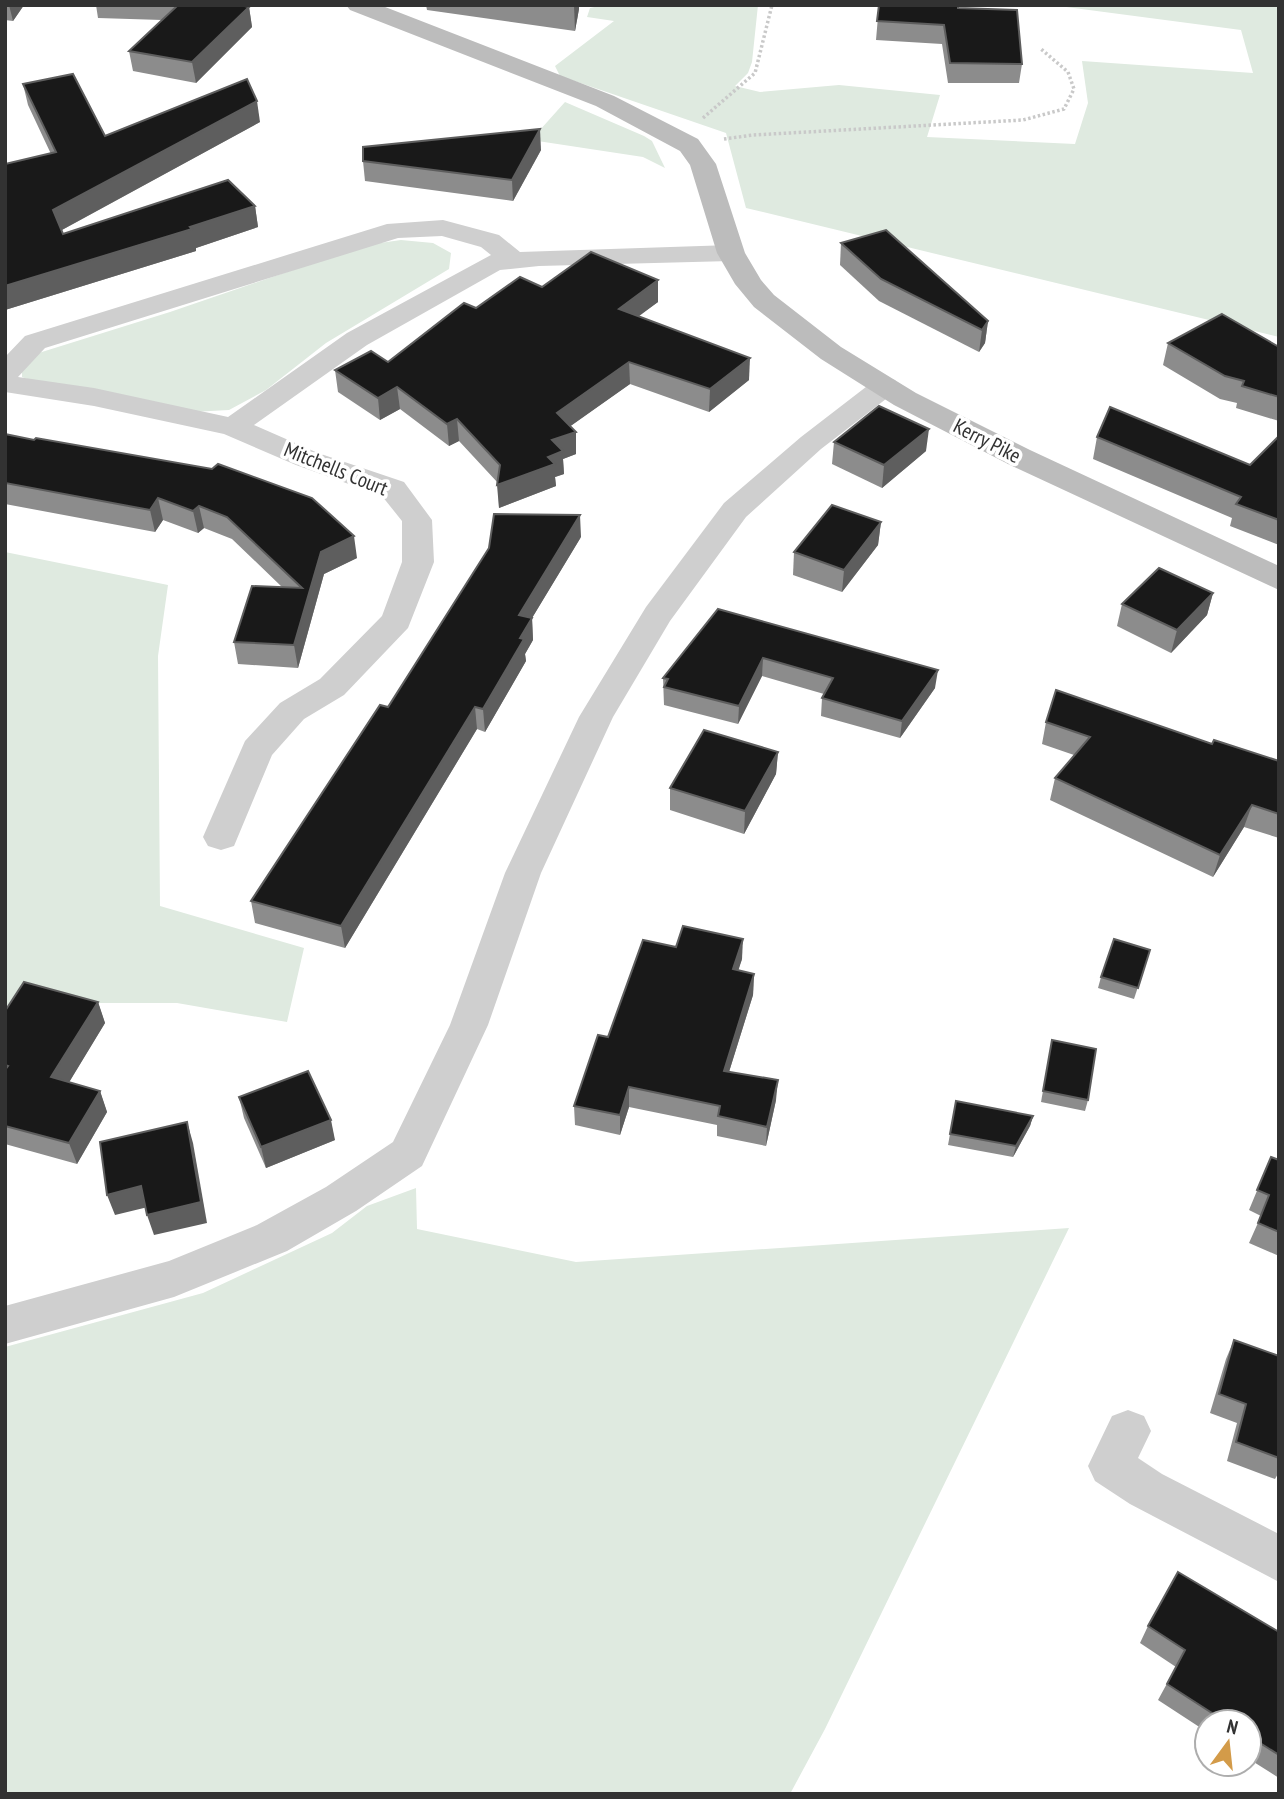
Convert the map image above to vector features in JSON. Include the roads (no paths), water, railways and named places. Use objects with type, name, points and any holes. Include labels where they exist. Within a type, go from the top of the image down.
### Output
[{"type":"street","name":"Kerry Pike","points":[[358,5],[605,101],[683,142],[703,164],[731,253],[749,284],[764,301],[831,353],[885,386],[1075,485],[1279,579]]},
{"type":"street","points":[[5,374],[35,342],[396,230],[443,228],[489,241],[513,261]]},
{"type":"street","points":[[233,427],[357,339],[493,263],[731,253]]},
{"type":"street","name":"Mitchells Court","points":[[5,383],[94,397],[233,427],[307,459],[393,489],[417,520],[418,562],[397,620],[332,687],[292,711],[257,750],[221,837]]},
{"type":"street","points":[[5,1325],[174,1278],[272,1238],[341,1199],[408,1154],[469,1026],[523,873],[596,717],[657,614],[735,510],[811,443],[885,386]]},
{"type":"street","points":[[1128,1431],[1111,1466],[1146,1489],[1279,1559]]}]
